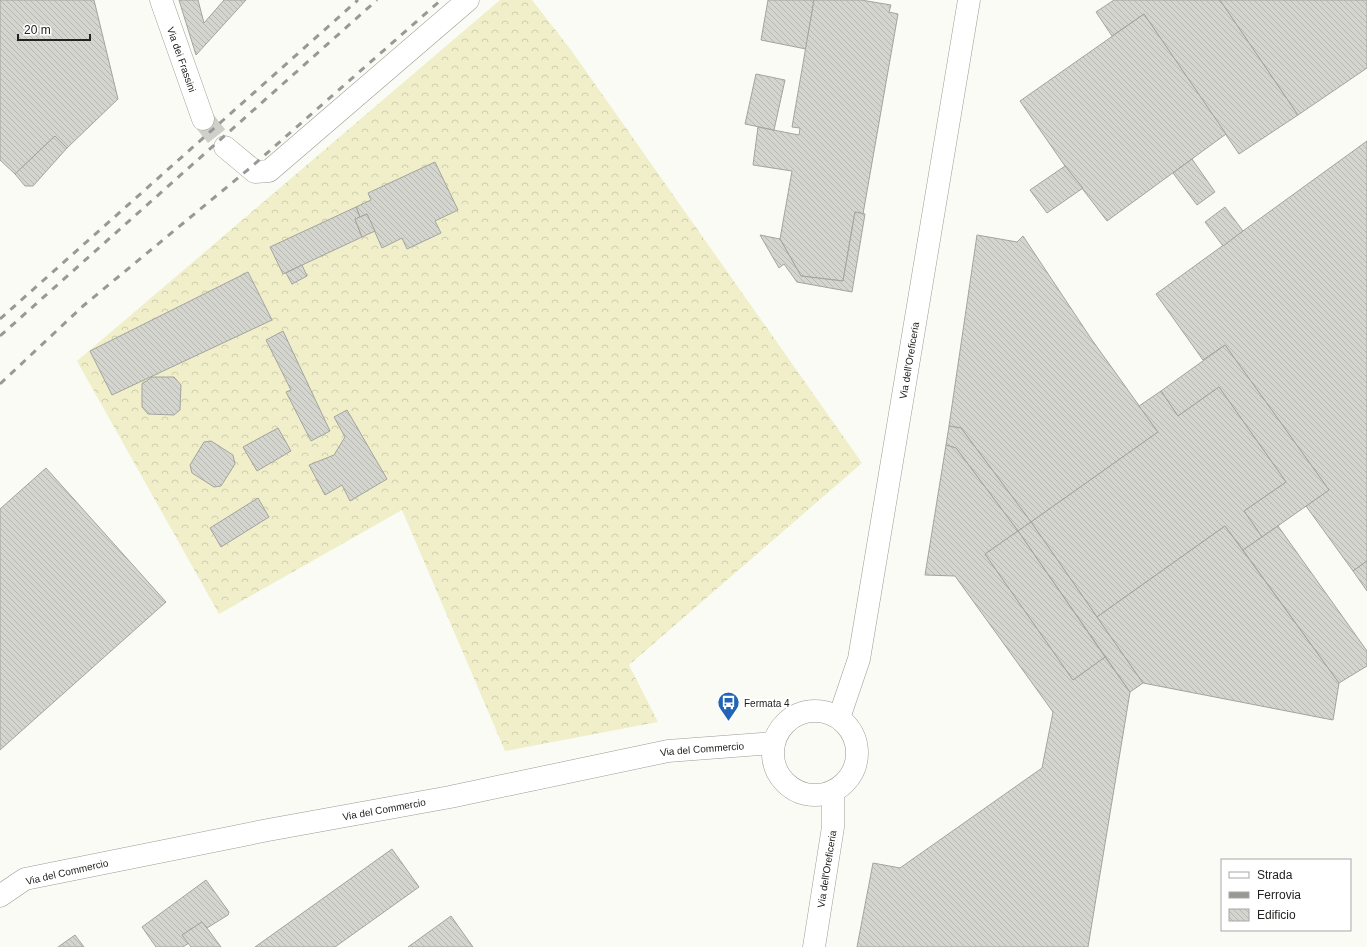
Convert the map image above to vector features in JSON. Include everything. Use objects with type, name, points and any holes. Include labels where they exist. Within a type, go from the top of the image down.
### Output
[{"type":"street","name":"Via dei Frassini","points":[[161,0],[203,119]]},
{"type":"street","points":[[225,147],[255,172],[269,171],[468,0]]},
{"type":"street","name":"Via dell'Oreficeria","points":[[839,718],[859,659],[969,0]]},
{"type":"street","points":[[813,711],[827,712],[839,718],[849,729],[856,742],[857,756],[853,770],[845,782],[833,791],[814,794],[794,789],[784,781],[776,770],[773,757],[774,743],[779,731],[788,720],[800,714],[813,711]]},
{"type":"street","name":"Via del Commercio","points":[[0,896],[25,879],[268,830],[450,797],[668,751],[774,743]]},
{"type":"street","name":"Via dell'Oreficeria","points":[[814,947],[833,827],[833,791]]},
{"type":"green space","points":[[500,0],[532,0],[571,50],[862,463],[629,665],[658,722],[505,751],[402,510],[219,614],[77,361]]},
{"type":"building","points":[[0,0],[94,0],[118,99],[67,148],[55,136],[15,174],[0,160]]},
{"type":"building","points":[[179,0],[198,0],[204,23],[224,0],[246,0],[196,55]]},
{"type":"building","points":[[768,0],[814,0],[806,49],[761,40]]},
{"type":"building","points":[[814,0],[861,0],[891,5],[889,12],[898,14],[863,214],[855,212],[843,281],[801,276],[780,239],[792,171],[753,165],[758,127],[799,135],[800,128],[792,127]]},
{"type":"building","points":[[1114,0],[1220,0],[1298,115],[1239,154],[1144,14],[1112,36],[1096,12]]},
{"type":"building","points":[[1220,0],[1367,0],[1367,68],[1298,115]]},
{"type":"building","points":[[1144,14],[1226,134],[1107,221],[1065,166],[1020,101]]},
{"type":"building","points":[[756,74],[785,80],[774,130],[745,124]]},
{"type":"building","points":[[55,136],[67,148],[33,186],[25,186],[15,174]]},
{"type":"building","points":[[1367,141],[1367,561],[1353,571],[1306,506],[1329,490],[1225,345],[1203,360],[1156,294]]},
{"type":"building","points":[[1192,159],[1215,192],[1197,205],[1173,173]]},
{"type":"building","points":[[435,162],[458,210],[435,221],[441,233],[407,249],[402,238],[382,248],[367,214],[360,217],[356,207],[371,200],[368,193]]},
{"type":"building","points":[[1065,166],[1083,188],[1047,213],[1030,190]]},
{"type":"building","points":[[356,207],[360,217],[355,219],[362,237],[283,274],[270,247]]},
{"type":"building","points":[[1225,207],[1243,231],[1223,246],[1205,222]]},
{"type":"building","points":[[855,212],[865,214],[852,292],[797,282],[784,264],[779,268],[760,235],[780,239],[801,276],[843,281]]},
{"type":"building","points":[[367,214],[375,231],[362,237],[355,219]]},
{"type":"building","points":[[977,235],[1017,242],[1023,236],[1092,340],[1158,432],[1031,522],[961,428],[949,426]]},
{"type":"building","points":[[302,265],[307,276],[292,284],[286,273]]},
{"type":"building","points":[[248,272],[272,320],[112,395],[90,351]]},
{"type":"building","points":[[283,331],[330,431],[311,441],[286,392],[291,390],[266,340]]},
{"type":"building","points":[[1225,345],[1329,490],[1262,537],[1244,511],[1286,482],[1219,387],[1178,416],[1161,391]]},
{"type":"building","points":[[152,377],[174,377],[181,385],[180,410],[174,415],[148,414],[142,407],[142,384]]},
{"type":"building","points":[[1219,387],[1286,482],[1244,511],[1262,537],[1243,550],[1225,526],[1097,617],[1031,522],[1158,432],[1139,406],[1161,391],[1178,416]]},
{"type":"building","points":[[347,410],[387,479],[350,501],[342,485],[325,495],[309,465],[334,455],[345,437],[334,417]]},
{"type":"building","points":[[949,426],[961,428],[1031,522],[1018,531],[956,448],[946,445]]},
{"type":"building","points":[[278,428],[291,451],[257,471],[243,447]]},
{"type":"building","points":[[211,441],[233,455],[235,464],[221,486],[214,487],[192,473],[190,465],[204,442]]},
{"type":"building","points":[[946,445],[956,448],[1018,531],[985,554],[1073,680],[1105,657],[1130,692],[1088,947],[857,947],[873,863],[900,868],[1042,768],[1053,712],[955,576],[925,575]]},
{"type":"building","points":[[46,468],[166,602],[0,750],[0,509]]},
{"type":"building","points":[[258,498],[269,517],[221,547],[210,528]]},
{"type":"building","points":[[1031,522],[1143,683],[1130,692],[1018,531]]},
{"type":"building","points":[[1225,526],[1339,683],[1333,720],[1143,683],[1097,617]]},
{"type":"building","points":[[1278,526],[1367,651],[1367,666],[1339,683],[1243,550]]},
{"type":"building","points":[[1018,531],[1105,657],[1073,680],[985,554]]},
{"type":"building","points":[[1367,561],[1367,591],[1353,571]]},
{"type":"building","points":[[392,849],[419,887],[335,947],[255,947]]},
{"type":"building","points":[[206,880],[229,912],[228,915],[207,928],[202,922],[182,935],[189,943],[183,947],[156,947],[142,927]]},
{"type":"building","points":[[451,916],[473,947],[408,947]]},
{"type":"building","points":[[202,922],[221,947],[191,947],[182,935]]},
{"type":"building","points":[[75,935],[84,947],[58,947]]},
{"type":"tunnel","points":[[203,119],[225,147]]},
{"type":"railway","points":[[0,319],[358,0]]},
{"type":"railway","points":[[0,336],[377,0]]},
{"type":"railway","points":[[0,384],[83,306],[250,168],[441,0]]},
{"type":"place","name":"Fermata 4","points":[[728,722]]}]
